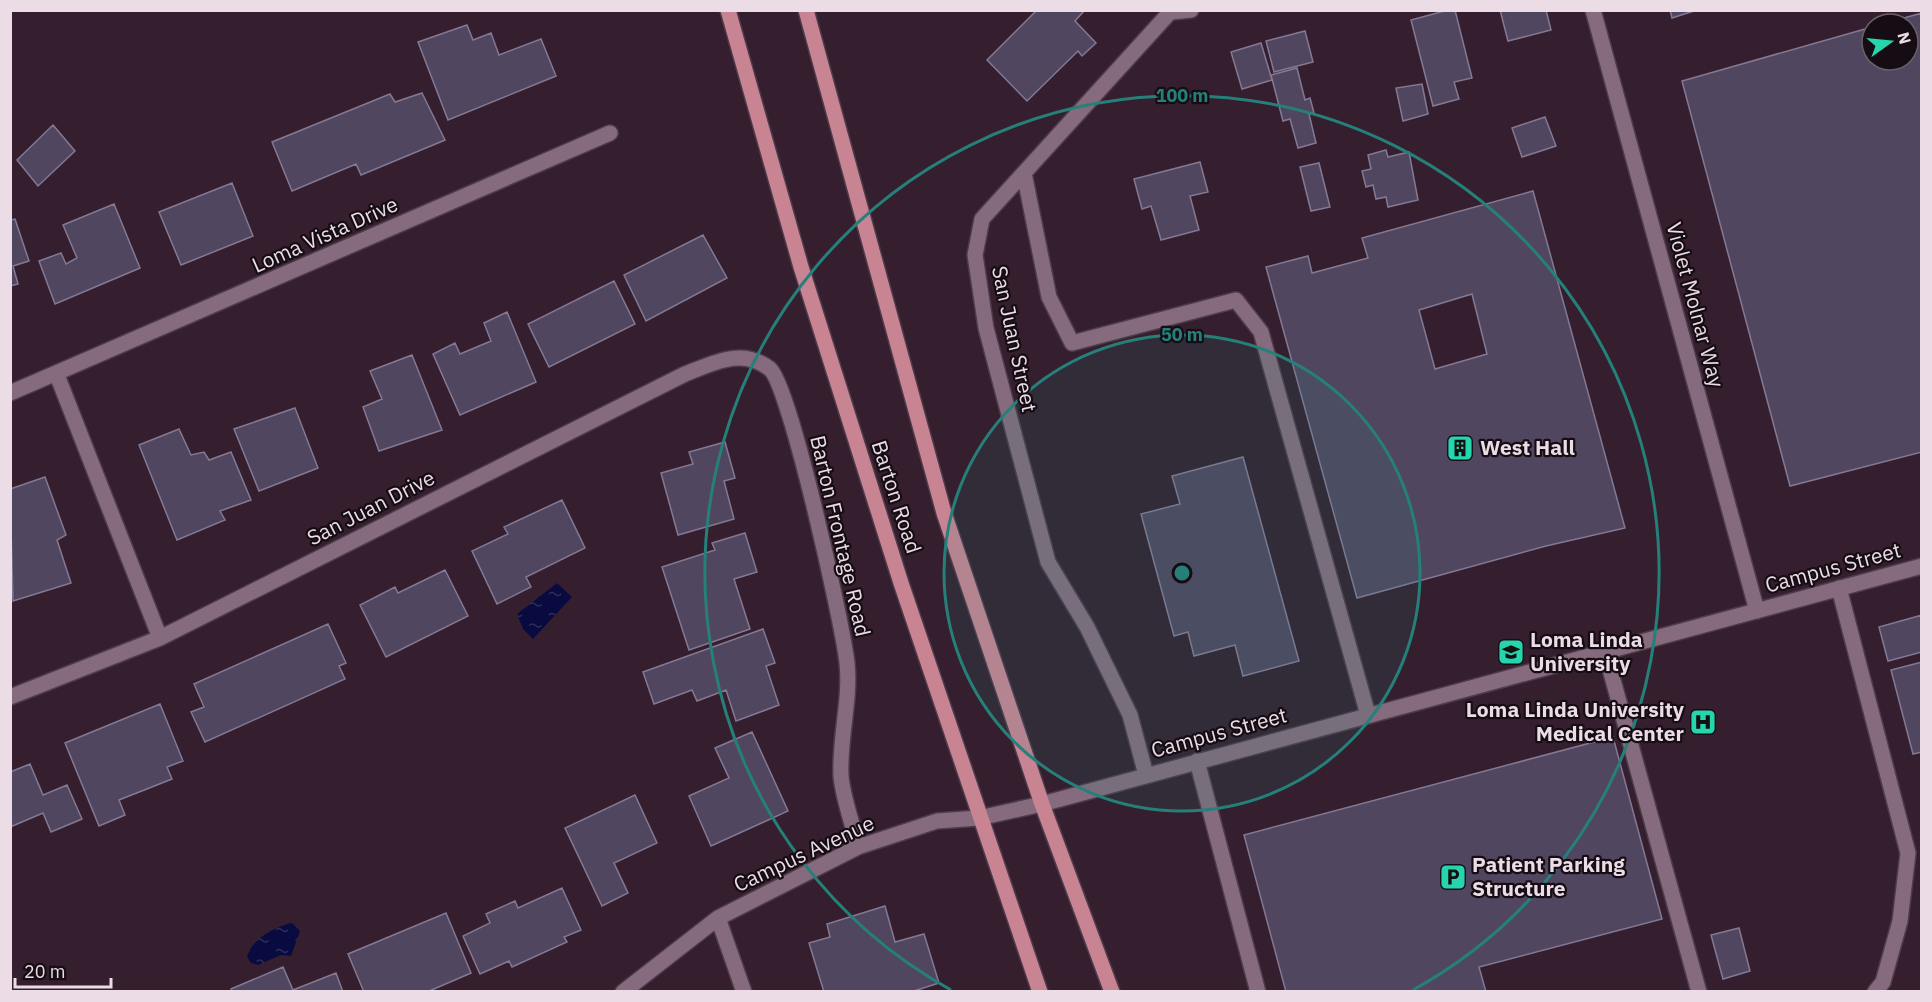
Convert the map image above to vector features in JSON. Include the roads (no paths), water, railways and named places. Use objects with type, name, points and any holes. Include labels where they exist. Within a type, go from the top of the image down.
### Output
[{"type":"main road","name":"Barton Road","points":[[728,10],[804,278],[979,818],[1040,992]]},
{"type":"main road","name":"Barton Road","points":[[806,10],[944,513],[1042,804],[1112,992]]},
{"type":"street","points":[[1172,11],[1191,10]]},
{"type":"street","name":"Violet Molnar Way","points":[[1593,10],[1757,611]]},
{"type":"street","name":"San Juan Street","points":[[1146,775],[1130,715],[1087,627],[1048,562],[986,328],[975,255],[982,219],[1172,11]]},
{"type":"street","name":"Loma Vista Drive","points":[[10,393],[57,375],[610,133]]},
{"type":"street","points":[[1024,173],[1049,297],[1072,343],[1236,300],[1261,332],[1368,715]]},
{"type":"street","name":"San Juan Drive","points":[[10,697],[160,638],[685,374],[726,358],[748,357]]},
{"type":"street","name":"Barton Frontage Road","points":[[748,357],[772,370],[788,411],[839,607],[848,666],[841,777],[858,847]]},
{"type":"street","points":[[57,375],[160,638]]},
{"type":"street","name":"Campus Street","points":[[1757,611],[1922,566]]},
{"type":"street","points":[[1839,588],[1908,854],[1900,921],[1883,981],[1875,992]]},
{"type":"street","points":[[1699,992],[1605,651],[1757,611]]},
{"type":"street","name":"Campus Street","points":[[979,818],[1042,804],[1605,651]]},
{"type":"street","points":[[1197,762],[1258,992]]},
{"type":"street","name":"Campus Avenue","points":[[718,918],[858,847],[938,821],[979,818]]},
{"type":"street","points":[[623,992],[718,918],[744,992]]},
{"type":"water","points":[[557,583],[572,597],[533,639],[523,629],[517,614]]},
{"type":"water","points":[[292,923],[300,931],[291,956],[281,955],[258,965],[251,963],[247,957],[249,950],[259,939],[272,930]]},
{"type":"place","name":"West Hall","points":[[1460,448]]},
{"type":"place","name":"Loma Linda University","points":[[1511,652]]},
{"type":"place","name":"Loma Linda University Medical Center","points":[[1703,722]]},
{"type":"place","name":"Patient Parking Structure","points":[[1453,877]]}]
